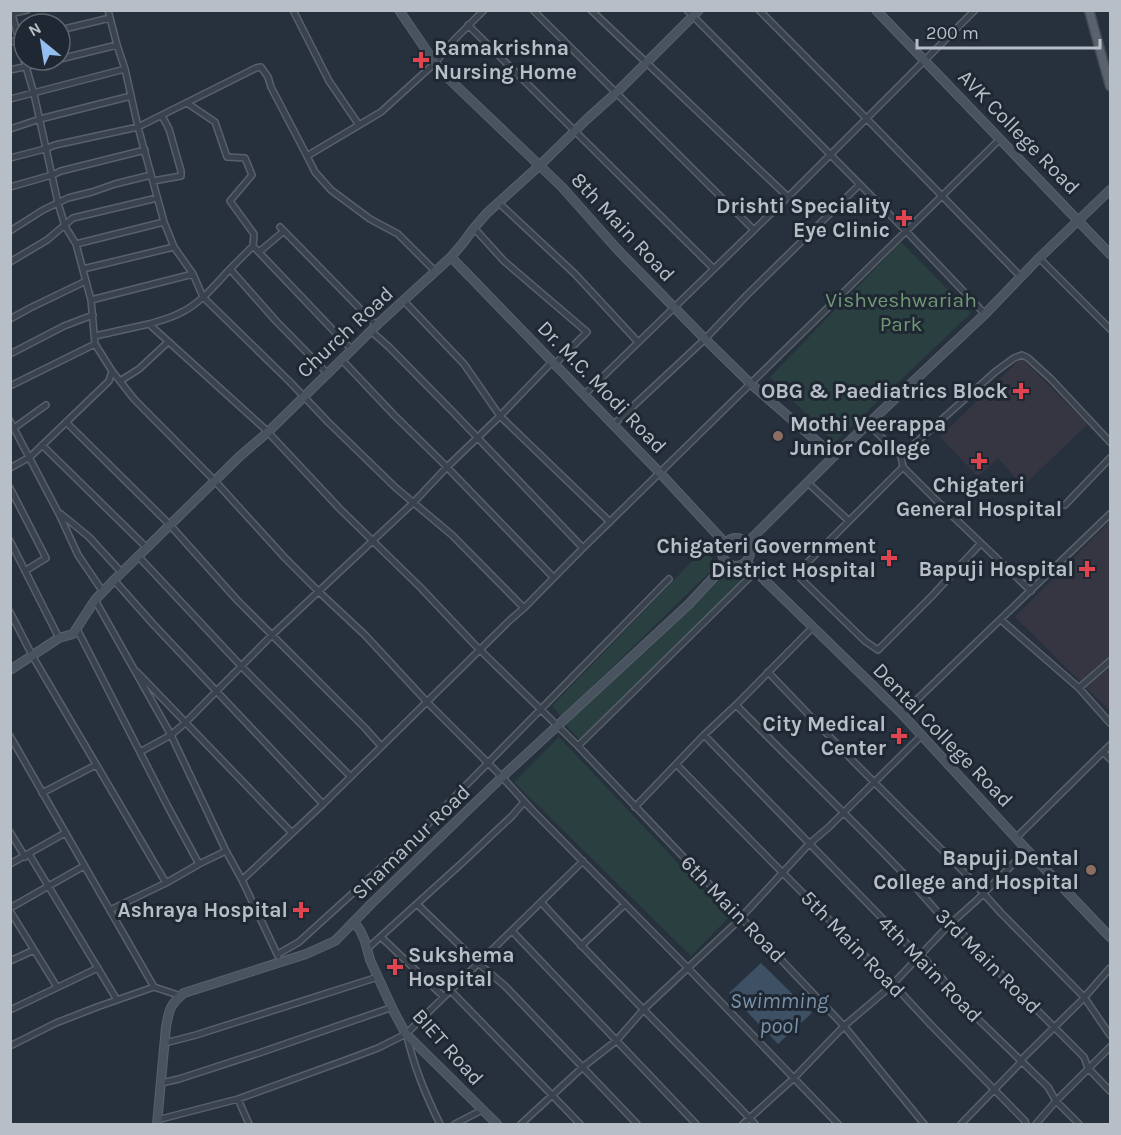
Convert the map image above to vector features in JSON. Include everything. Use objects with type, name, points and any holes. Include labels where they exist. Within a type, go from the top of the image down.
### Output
[{"type":"main road","name":"8th Main Road","points":[[399,10],[448,78],[562,187],[617,249],[705,339],[751,384],[834,456]]},
{"type":"main road","name":"AVK College Road","points":[[876,10],[1110,253]]},
{"type":"main road","points":[[1089,10],[1109,79]]},
{"type":"main road","name":"Church Road","points":[[77,629],[95,600],[114,580],[240,456],[268,432],[450,257],[464,243],[474,228],[616,93],[693,12]]},
{"type":"main road","points":[[746,544],[1110,190]]},
{"type":"main road","name":"Dr. M.C. Modi Road","points":[[450,257],[660,472],[726,544]]},
{"type":"main road","points":[[735,539],[742,540],[750,554],[746,562],[737,566],[727,563],[722,553],[726,544],[735,539]]},
{"type":"main road","name":"Dental College Road","points":[[746,562],[902,714],[1027,850],[1109,933]]},
{"type":"main road","name":"Shamanur Road","points":[[181,996],[306,954],[335,941],[502,777],[689,604],[727,563]]},
{"type":"main road","points":[[10,670],[59,638],[73,634],[77,629]]},
{"type":"main road","name":"BIET Road","points":[[354,922],[360,930],[370,960],[406,1034],[497,1125]]},
{"type":"main road","points":[[157,1122],[169,1012],[174,1002],[181,996]]},
{"type":"street","points":[[11,13],[27,10]]},
{"type":"street","points":[[108,10],[164,222],[174,247],[193,274],[203,297],[328,422],[413,503],[452,535],[524,608]]},
{"type":"street","points":[[292,10],[329,81],[359,125]]},
{"type":"street","points":[[307,156],[381,112],[435,63],[484,10]]},
{"type":"street","points":[[533,10],[753,229]]},
{"type":"street","points":[[591,10],[788,197]]},
{"type":"street","points":[[759,10],[1020,277]]},
{"type":"street","points":[[584,395],[788,197],[975,10]]},
{"type":"street","points":[[693,12],[985,314]]},
{"type":"street","points":[[72,27],[110,18]]},
{"type":"street","points":[[468,25],[714,269]]},
{"type":"street","points":[[72,56],[117,45]]},
{"type":"street","points":[[10,158],[55,145],[138,127],[256,68],[261,68],[268,77],[315,172],[331,190],[370,219],[398,234],[435,271]]},
{"type":"street","points":[[10,99],[125,69]]},
{"type":"street","points":[[27,72],[58,203],[65,226],[76,244],[91,300],[95,344],[112,371],[134,399],[318,591],[365,636],[838,1125]]},
{"type":"street","points":[[10,129],[131,96]]},
{"type":"street","points":[[95,336],[148,324],[179,314],[203,297],[253,246],[254,234],[230,201],[252,175],[245,158],[227,157],[215,122],[187,103]]},
{"type":"street","points":[[10,231],[43,210],[68,198],[115,184],[181,176],[169,129],[162,116]]},
{"type":"street","points":[[242,880],[428,702],[1000,139]]},
{"type":"street","points":[[10,187],[61,171],[145,150]]},
{"type":"street","points":[[613,425],[705,339],[860,185]]},
{"type":"street","points":[[10,262],[47,240],[73,218],[157,198]]},
{"type":"street","points":[[499,203],[575,274],[638,342]]},
{"type":"street","points":[[76,244],[164,222]]},
{"type":"street","points":[[140,752],[171,735],[185,723],[272,635],[413,503],[476,438],[587,332],[504,261],[474,228]]},
{"type":"street","points":[[259,252],[282,229],[397,355],[583,548]]},
{"type":"street","points":[[253,246],[352,351]]},
{"type":"street","points":[[83,269],[174,247]]},
{"type":"street","points":[[1039,258],[1110,329]]},
{"type":"street","points":[[230,269],[276,321],[328,374]]},
{"type":"street","points":[[91,300],[193,274]]},
{"type":"street","points":[[10,319],[86,281]]},
{"type":"street","points":[[404,301],[464,364],[500,416],[610,522]]},
{"type":"street","points":[[10,354],[64,326],[93,315]]},
{"type":"street","name":"6th Main Road","points":[[148,324],[268,432],[340,509],[578,746],[844,1026],[924,1125]]},
{"type":"street","points":[[120,381],[139,369],[168,342]]},
{"type":"street","points":[[10,386],[95,344]]},
{"type":"street","points":[[901,456],[995,372],[1022,355],[1051,379],[1110,442]]},
{"type":"street","points":[[342,360],[553,577]]},
{"type":"street","points":[[10,468],[30,457],[109,381],[112,371]]},
{"type":"street","points":[[14,428],[46,405]]},
{"type":"street","points":[[10,421],[78,555],[103,592]]},
{"type":"street","points":[[66,422],[170,525],[219,582],[381,746]]},
{"type":"street","points":[[868,424],[901,456],[903,467],[918,483],[1031,591]]},
{"type":"street","points":[[42,445],[147,548]]},
{"type":"street","points":[[1065,505],[1110,458]]},
{"type":"street","points":[[903,467],[796,574],[865,641],[878,650],[981,543]]},
{"type":"street","points":[[808,483],[849,521]]},
{"type":"street","points":[[10,488],[46,558],[25,571]]},
{"type":"street","points":[[57,511],[89,537],[122,573]]},
{"type":"street","points":[[902,714],[1110,514]]},
{"type":"street","points":[[10,541],[12,550],[59,638]]},
{"type":"street","points":[[138,556],[241,666],[350,777]]},
{"type":"street","points":[[578,746],[755,572]]},
{"type":"street","points":[[278,954],[299,942],[409,842],[669,579]]},
{"type":"street","points":[[114,580],[323,804]]},
{"type":"street","points":[[95,600],[171,735],[278,954],[280,963]]},
{"type":"street","points":[[10,612],[33,657],[166,883]]},
{"type":"street","points":[[1001,620],[1079,688],[1110,723]]},
{"type":"street","points":[[635,807],[812,628]]},
{"type":"street","points":[[77,629],[199,864]]},
{"type":"street","points":[[1079,688],[1110,661]]},
{"type":"street","points":[[131,664],[292,833]]},
{"type":"street","points":[[768,672],[1084,997],[1110,1035]]},
{"type":"street","name":"3rd Main Road","points":[[736,705],[903,873],[949,925],[962,933],[1084,1056],[1088,1068],[1110,1090]]},
{"type":"street","name":"4th Main Road","points":[[704,735],[912,949],[921,955],[979,1020],[1048,1087],[1056,1101],[1079,1125]]},
{"type":"street","points":[[10,736],[154,987]]},
{"type":"street","points":[[521,1125],[583,1067],[616,1041],[644,1009],[740,917],[809,844],[921,736]]},
{"type":"street","points":[[1016,838],[1110,745]]},
{"type":"street","points":[[1103,752],[1110,759]]},
{"type":"street","points":[[42,793],[96,765]]},
{"type":"street","name":"5th Main Road","points":[[677,765],[1025,1120],[1026,1125]]},
{"type":"street","points":[[367,949],[418,905],[525,802]]},
{"type":"street","points":[[10,832],[49,887],[117,1000]]},
{"type":"street","points":[[10,864],[65,833]]},
{"type":"street","points":[[743,1125],[1027,850]]},
{"type":"street","points":[[110,910],[226,851]]},
{"type":"street","points":[[157,1122],[238,1099],[356,1056],[406,1034],[583,861]]},
{"type":"street","points":[[57,987],[10,910],[84,866]]},
{"type":"street","points":[[541,902],[755,1125]]},
{"type":"street","points":[[581,946],[625,904]]},
{"type":"street","points":[[418,905],[505,986],[637,1125]]},
{"type":"street","points":[[512,931],[696,1125]]},
{"type":"street","points":[[381,937],[444,997]]},
{"type":"street","points":[[10,961],[34,950]]},
{"type":"street","points":[[10,1010],[98,968]]},
{"type":"street","points":[[961,1125],[1110,968]]},
{"type":"street","points":[[165,1043],[207,1032],[378,977]]},
{"type":"street","points":[[10,1046],[56,1023],[154,987],[181,996]]},
{"type":"street","points":[[451,991],[580,1125]]},
{"type":"street","points":[[161,1083],[260,1053],[393,1007]]},
{"type":"street","points":[[406,1034],[412,1058],[440,1125]]},
{"type":"street","points":[[1035,1125],[1110,1047]]},
{"type":"street","points":[[238,1099],[249,1125]]},
{"type":"street","points":[[455,1125],[482,1110]]},
{"type":"shaded area","name":"OBG & Paediatrics Block","points":[[1021,358],[1088,424],[1023,486],[998,458],[978,477],[940,437]]},
{"type":"shaded area","name":"Bapuji Hospital","points":[[1110,521],[1110,711],[1015,617]]},
{"type":"green space","name":"Vishveshwariah Park","points":[[901,242],[971,313],[834,443],[770,377]]},
{"type":"green space","points":[[704,549],[717,565],[561,717],[552,706]]},
{"type":"green space","points":[[726,567],[741,581],[581,741],[565,724]]},
{"type":"green space","points":[[559,737],[729,917],[691,956],[514,782]]},
{"type":"water","name":"Swimming pool","points":[[761,963],[812,1013],[778,1044],[729,993]]},
{"type":"place","name":"Ramakrishna Nursing Home","points":[[421,60]]},
{"type":"place","name":"Drishti Speciality Eye Clinic","points":[[904,218]]},
{"type":"place","name":"OBG & Paediatrics Block","points":[[1021,391]]},
{"type":"place","name":"Mothi Veerappa Junior College","points":[[778,436]]},
{"type":"place","name":"Chigateri General Hospital","points":[[979,461]]},
{"type":"place","name":"Chigateri Government District Hospital","points":[[889,558]]},
{"type":"place","name":"Bapuji Hospital","points":[[1087,569]]},
{"type":"place","name":"City Medical Center","points":[[899,736]]},
{"type":"place","name":"Bapuji Dental College and Hospital","points":[[1091,870]]},
{"type":"place","name":"Ashraya Hospital","points":[[301,910]]},
{"type":"place","name":"Sukshema Hospital","points":[[395,967]]}]
